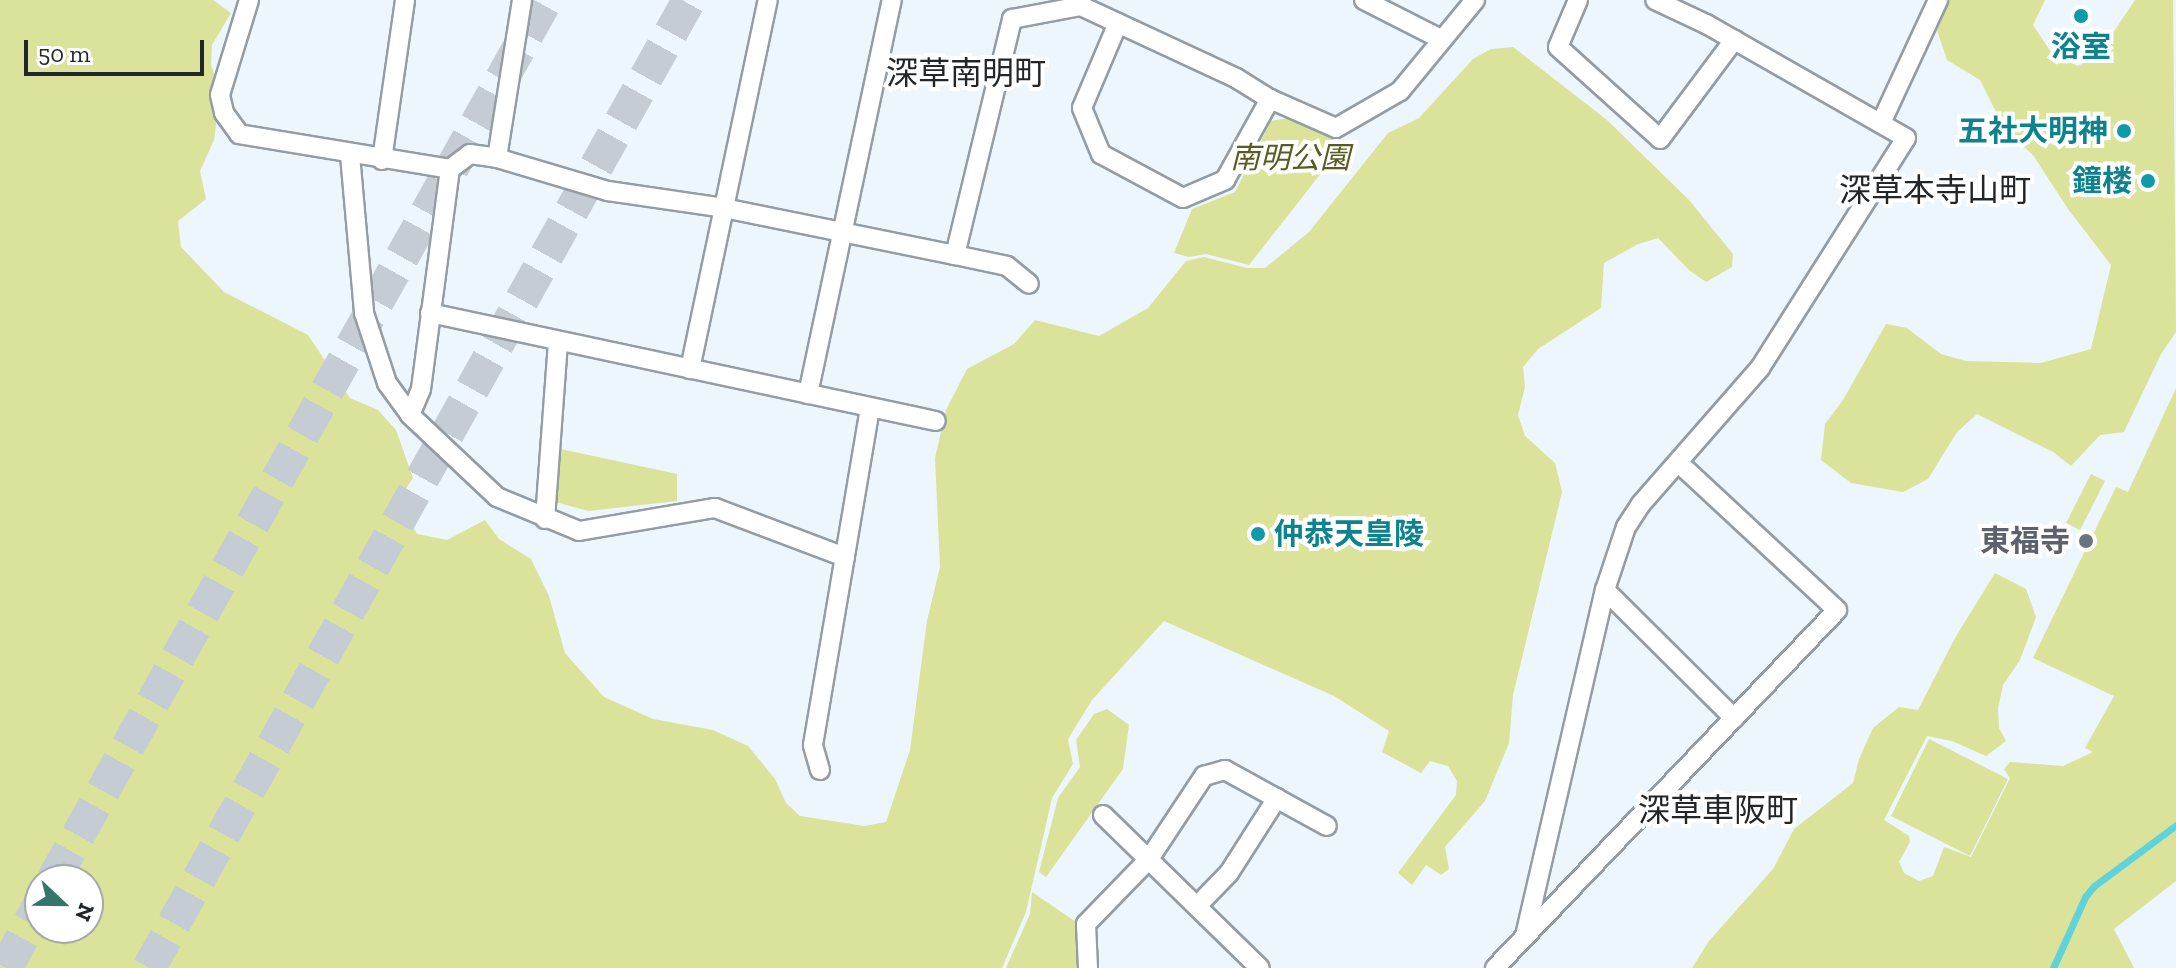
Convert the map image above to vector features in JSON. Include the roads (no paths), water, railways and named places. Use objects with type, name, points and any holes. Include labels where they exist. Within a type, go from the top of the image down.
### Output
[{"type":"street","points":[[249,0],[220,95],[224,113],[239,134],[350,155],[450,169],[470,154],[497,158],[608,191],[724,208],[1007,266],[1029,284]]},
{"type":"street","points":[[382,160],[405,0]]},
{"type":"street","points":[[497,158],[522,0]]},
{"type":"street","points":[[690,369],[768,0]]},
{"type":"street","points":[[808,394],[892,0]]},
{"type":"street","points":[[1364,0],[1441,39]]},
{"type":"street","points":[[955,255],[1012,19],[1081,3],[1236,78],[1270,99],[1336,128],[1400,91],[1475,0]]},
{"type":"street","points":[[1578,0],[1558,47],[1660,139],[1734,40]]},
{"type":"street","points":[[1525,936],[1605,590],[1626,527],[1641,504],[1760,368],[1906,138],[1734,40],[1655,0]]},
{"type":"street","points":[[1881,123],[1938,0]]},
{"type":"street","points":[[1118,23],[1082,108],[1101,154],[1183,198],[1225,180],[1270,99]]},
{"type":"street","points":[[350,155],[364,313],[387,383],[410,415],[497,497],[579,531],[715,508],[845,557]]},
{"type":"street","points":[[410,415],[421,389],[450,169]]},
{"type":"street","points":[[430,313],[936,421]]},
{"type":"street","points":[[545,519],[558,341]]},
{"type":"street","points":[[820,770],[813,745],[870,408]]},
{"type":"street","points":[[1495,968],[1837,610],[1679,463]]},
{"type":"street","points":[[1605,590],[1734,718]]},
{"type":"street","points":[[1088,968],[1086,924],[1149,859],[1204,776],[1225,770],[1327,826]]},
{"type":"street","points":[[1197,906],[1229,873],[1277,798]]},
{"type":"street","points":[[1103,815],[1260,968]]},
{"type":"waterway","points":[[2053,968],[2085,897],[2094,886],[2176,825]]},
{"type":"tunnel","points":[[62,864],[546,0]]},
{"type":"tunnel","points":[[149,968],[689,0]]},
{"type":"tunnel","points":[[6,968],[24,934]]},
{"type":"place","name":"浴室","points":[[2081,16]]},
{"type":"place","name":"五社大明神","points":[[2124,131]]},
{"type":"place","name":"鐘楼","points":[[2148,181]]},
{"type":"place","name":"仲恭天皇陵","points":[[1258,534]]},
{"type":"place","name":"東福寺","points":[[2086,541]]},
{"type":"district","name":"深草南明町","points":[[966,73]]},
{"type":"district","name":"深草本寺山町","points":[[1935,190]]},
{"type":"district","name":"深草車阪町","points":[[1718,810]]},
{"type":"park label","name":"南明公園","points":[[1290,158]]}]
